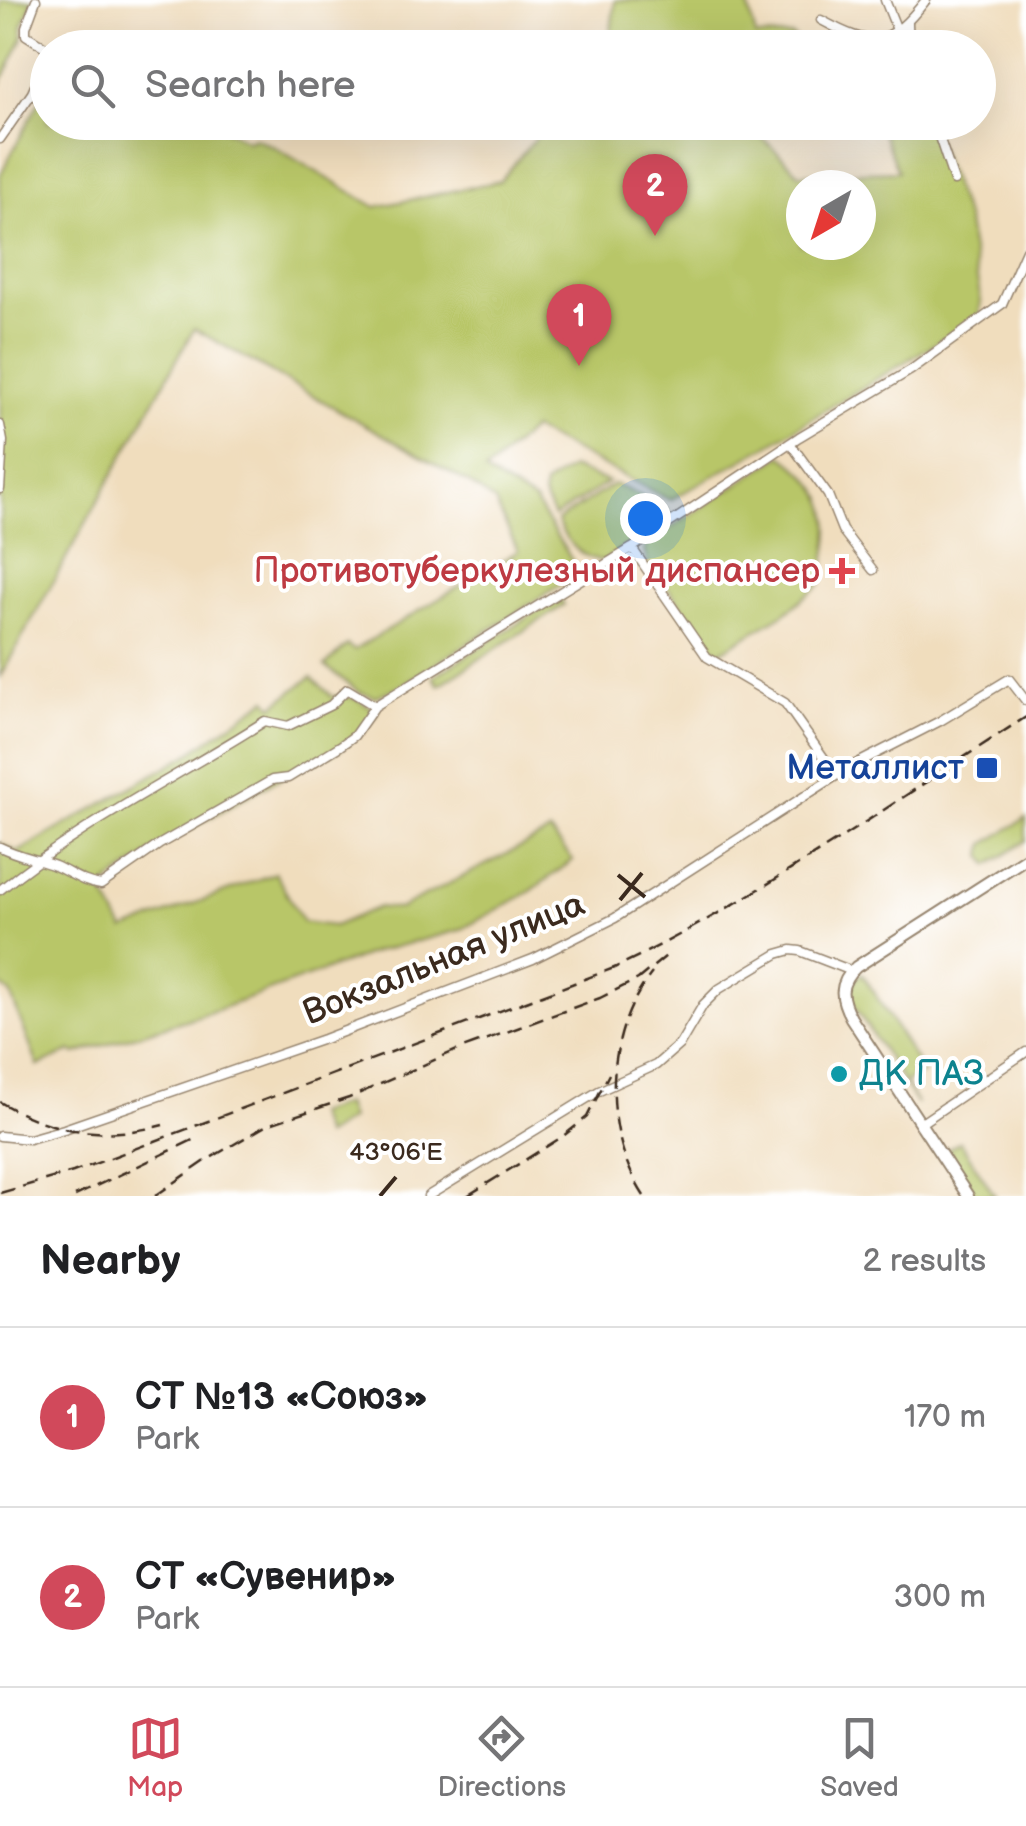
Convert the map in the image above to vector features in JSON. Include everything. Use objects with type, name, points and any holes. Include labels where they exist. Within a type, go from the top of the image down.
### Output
[{"type":"street","points":[[30,38],[26,27],[36,0]]},
{"type":"street","points":[[885,0],[898,30],[926,0]]},
{"type":"street","points":[[821,20],[840,30]]},
{"type":"street","points":[[908,23],[908,30]]},
{"type":"street","points":[[0,139],[30,97]]},
{"type":"street","points":[[940,140],[954,182]]},
{"type":"street","points":[[0,847],[56,866],[88,884],[101,885],[222,808],[272,780],[288,778],[354,736],[374,706],[911,370],[1002,304],[1026,250]]},
{"type":"street","points":[[0,424],[0,489]]},
{"type":"street","points":[[790,443],[828,495],[842,530],[873,570]]},
{"type":"street","points":[[632,548],[707,657],[785,703],[831,768],[850,767]]},
{"type":"street","name":"Вокзальная улица","points":[[0,1136],[29,1140],[64,1129],[324,1039],[533,959],[615,918],[850,767],[940,721],[1009,679],[1026,701]]},
{"type":"street","points":[[0,890],[36,860],[115,808],[160,786],[264,720],[288,726],[331,705],[347,689],[374,706]]},
{"type":"street","points":[[968,1196],[845,1006],[843,984],[852,971],[1026,858]]},
{"type":"street","points":[[428,1196],[599,1091],[664,1060],[680,1044],[710,996],[743,972],[791,950],[852,971]]},
{"type":"street","points":[[920,1124],[1026,1052]]},
{"type":"green space","points":[[0,0],[33,0],[22,27],[23,38],[0,85]]},
{"type":"green space","points":[[615,0],[747,0],[754,30],[611,30]]},
{"type":"green space","points":[[30,119],[30,140],[260,140],[376,207],[500,181],[534,140],[765,140],[796,170],[786,170],[786,260],[876,260],[876,172],[898,171],[885,140],[936,140],[966,218],[981,301],[979,317],[670,500],[532,429],[485,472],[535,502],[578,570],[576,575],[399,687],[375,697],[359,692],[325,666],[347,645],[354,650],[518,551],[495,502],[467,482],[194,329],[0,677],[0,175]]},
{"type":"green space","points":[[782,455],[801,470],[823,498],[829,527],[821,584],[785,613],[718,653],[647,561],[644,550],[649,542]]},
{"type":"green space","points":[[571,468],[608,482],[554,517],[543,495],[544,485]]},
{"type":"green space","points":[[614,484],[660,504],[668,511],[668,518],[604,561],[596,560],[575,548],[557,521]]},
{"type":"green space","points":[[560,597],[564,605],[439,685],[433,677]]},
{"type":"green space","points":[[311,677],[332,696],[355,698],[377,711],[366,728],[339,750],[272,782],[161,846],[101,888],[124,930],[275,873],[303,922],[334,926],[379,907],[399,909],[550,832],[573,860],[531,891],[460,930],[375,952],[214,1011],[75,1054],[71,1051],[38,1066],[10,993],[0,985],[0,843],[18,852],[187,755],[267,699],[273,706]]},
{"type":"green space","points":[[1026,818],[1026,841],[989,865],[983,856],[985,844]]},
{"type":"green space","points":[[862,973],[923,1072],[905,1083],[917,1104],[849,998],[848,988]]},
{"type":"green space","points":[[345,1104],[350,1119],[324,1136],[316,1114]]},
{"type":"green space","points":[[960,1142],[995,1196],[976,1196],[946,1150]]},
{"type":"railway","points":[[0,1193],[73,1172],[614,968],[772,881],[1026,717]]},
{"type":"railway","points":[[155,1196],[267,1125],[349,1098],[457,1050],[600,998],[638,979],[666,956]]},
{"type":"railway","points":[[644,1196],[621,1143],[614,1083],[624,1025],[652,973]]},
{"type":"railway","points":[[467,1196],[587,1117],[609,1074]]},
{"type":"railway","points":[[0,1102],[39,1121],[79,1131],[121,1132],[163,1125]]},
{"type":"railway","points":[[75,1196],[197,1138]]},
{"type":"place","name":"СТ «Сувенир»","points":[[655,236]]},
{"type":"place","name":"СТ №13 «Союз»","points":[[579,366]]},
{"type":"place","name":"Противотуберкулезный диспансер","points":[[842,571]]},
{"type":"place","name":"Металлист","points":[[987,768]]},
{"type":"place","name":"ДК ПАЗ","points":[[839,1074]]}]
